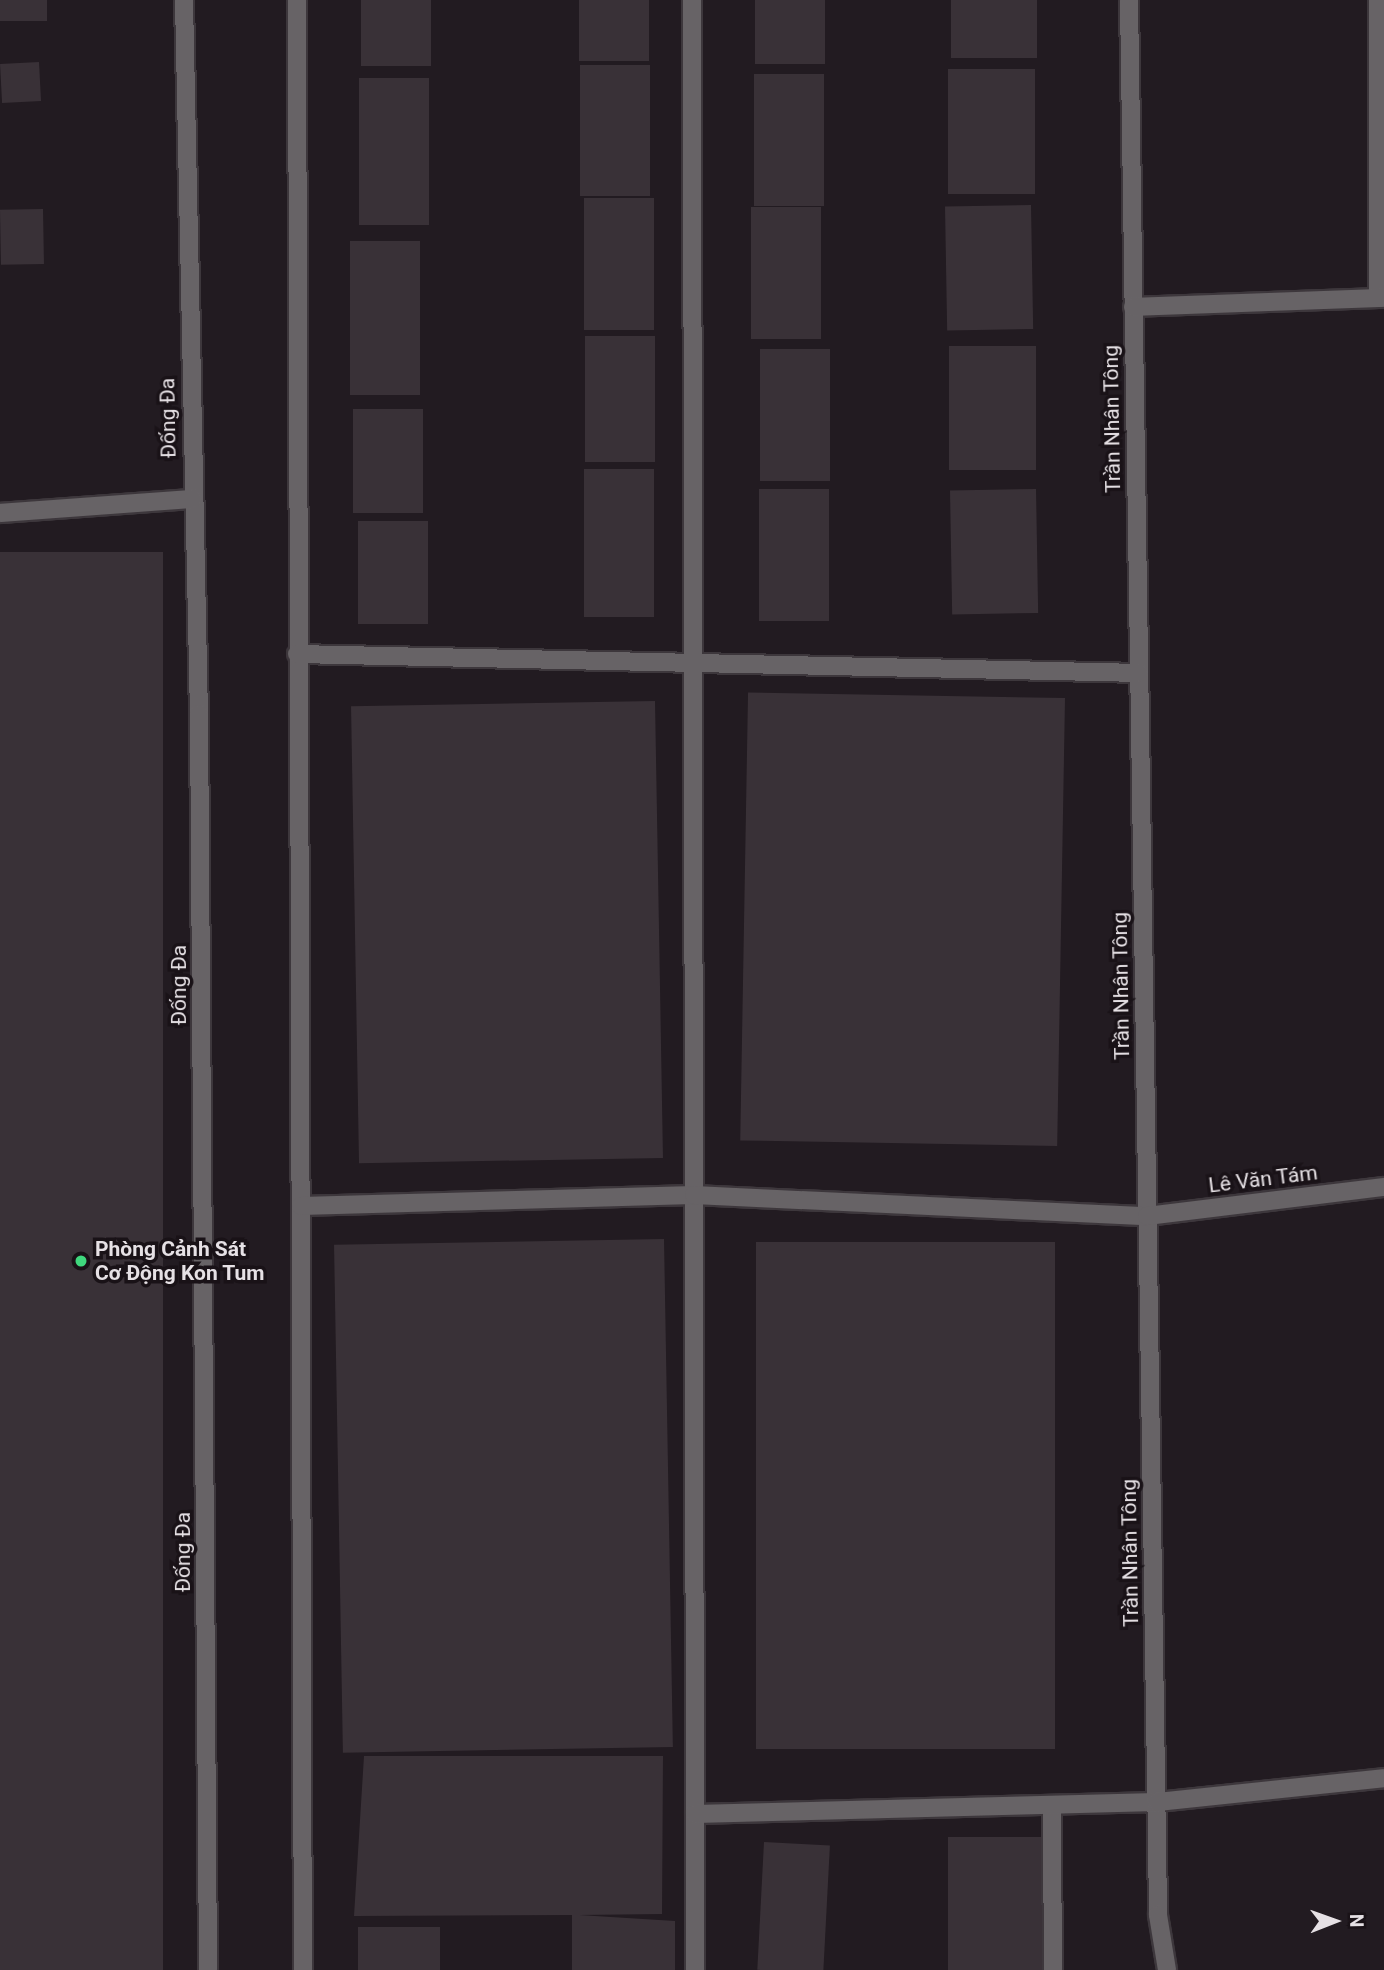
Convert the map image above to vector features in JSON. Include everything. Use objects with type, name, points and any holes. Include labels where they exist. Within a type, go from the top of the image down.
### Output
[{"type":"street","name":"Đống Đa","points":[[184,0],[192,499],[200,714],[208,1970]]},
{"type":"street","points":[[297,0],[303,1970]]},
{"type":"street","points":[[692,0],[695,1970]]},
{"type":"street","name":"Trần Nhân Tông","points":[[1129,0],[1158,1915],[1167,1970]]},
{"type":"street","points":[[1133,307],[1381,298],[1378,0]]},
{"type":"street","points":[[0,513],[192,499]]},
{"type":"street","points":[[297,654],[1139,673]]},
{"type":"street","name":"Lê Văn Tám","points":[[301,1206],[694,1195],[1147,1216],[1384,1187]]},
{"type":"street","points":[[695,1814],[1157,1801],[1384,1778]]},
{"type":"street","points":[[1052,1805],[1053,1970]]},
{"type":"building","points":[[0,0],[47,0],[47,21],[0,21]]},
{"type":"building","points":[[361,0],[431,0],[431,66],[361,66]]},
{"type":"building","points":[[579,0],[649,0],[649,61],[579,61]]},
{"type":"building","points":[[755,0],[825,0],[825,64],[755,64]]},
{"type":"building","points":[[951,0],[1037,0],[1037,58],[951,58]]},
{"type":"building","points":[[39,62],[41,101],[2,103],[0,64]]},
{"type":"building","points":[[580,65],[650,65],[650,196],[580,196]]},
{"type":"building","points":[[948,69],[1035,69],[1035,194],[948,194]]},
{"type":"building","points":[[754,74],[824,74],[824,206],[754,206]]},
{"type":"building","points":[[359,78],[429,78],[429,225],[359,225]]},
{"type":"building","points":[[584,198],[654,198],[654,330],[584,330]]},
{"type":"building","points":[[1031,205],[1033,329],[947,330],[945,207]]},
{"type":"building","points":[[751,207],[821,207],[821,339],[751,339]]},
{"type":"building","points":[[43,209],[44,264],[1,265],[0,210]]},
{"type":"building","points":[[350,241],[420,241],[420,395],[350,395]]},
{"type":"building","points":[[585,336],[655,336],[655,462],[585,462]]},
{"type":"building","points":[[949,346],[1036,346],[1036,470],[949,470]]},
{"type":"building","points":[[760,349],[830,349],[830,481],[760,481]]},
{"type":"building","points":[[353,409],[423,409],[423,513],[353,513]]},
{"type":"building","points":[[584,469],[654,469],[654,617],[584,617]]},
{"type":"building","points":[[759,489],[829,489],[829,621],[759,621]]},
{"type":"building","points":[[1036,489],[1038,613],[952,614],[950,491]]},
{"type":"building","points":[[358,521],[428,521],[428,624],[358,624]]},
{"type":"building","name":"Phòng Cảnh Sát Cơ Động Kon Tum","points":[[0,552],[163,552],[163,1970],[0,1970]]},
{"type":"building","points":[[748,692],[1065,698],[1057,1146],[740,1140]]},
{"type":"building","points":[[655,701],[663,1158],[359,1163],[351,706]]},
{"type":"building","points":[[664,1239],[673,1747],[343,1753],[334,1245]]},
{"type":"building","points":[[756,1242],[1055,1242],[1055,1749],[756,1749]]},
{"type":"building","points":[[364,1756],[663,1756],[662,1914],[579,1915],[675,1921],[675,1970],[572,1970],[572,1915],[354,1916]]},
{"type":"building","points":[[948,1837],[1042,1837],[1042,1970],[948,1970]]},
{"type":"building","points":[[764,1842],[830,1845],[823,1970],[757,1970]]},
{"type":"building","points":[[358,1927],[440,1927],[440,1970],[358,1970]]},
{"type":"place","name":"Phòng Cảnh Sát Cơ Động Kon Tum","points":[[81,1261]]}]
